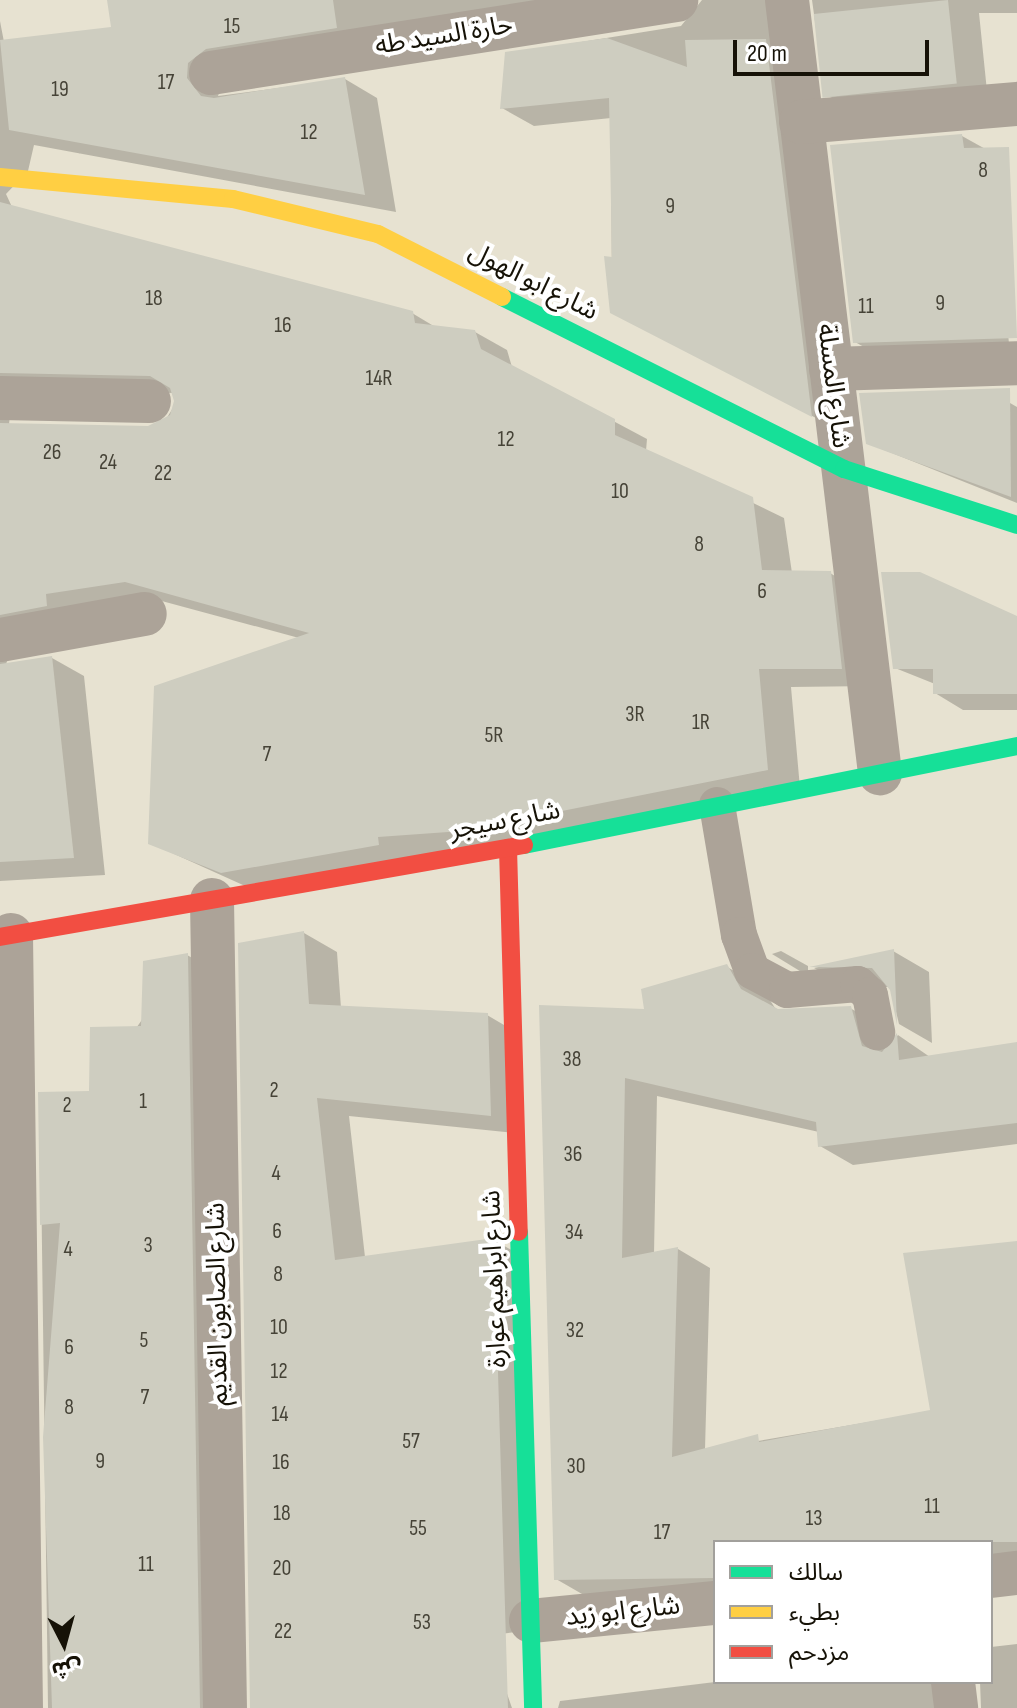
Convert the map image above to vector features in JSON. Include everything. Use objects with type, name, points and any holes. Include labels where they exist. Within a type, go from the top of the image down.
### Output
[{"type":"street","name":"حارة السيد طه","points":[[211,73],[676,0]]},
{"type":"street","name":"شارع المسلة","points":[[787,0],[880,773]]},
{"type":"street","points":[[801,122],[1017,104]]},
{"type":"street","name":"شارع ابو الهول","points":[[0,177],[86,180],[233,199],[378,234],[844,469],[1017,525]]},
{"type":"street","points":[[831,369],[1017,363]]},
{"type":"street","points":[[0,398],[149,401]]},
{"type":"street","points":[[0,640],[145,614]]},
{"type":"street","name":"شارع سيجر","points":[[6,936],[508,848],[1017,746]]},
{"type":"street","name":"شارع ابراهيم عوارة","points":[[508,848],[533,1708]]},
{"type":"street","name":"شارع الصابون القديم","points":[[212,900],[225,1708]]},
{"type":"street","points":[[6,936],[10,1636],[21,1708]]},
{"type":"street","points":[[993,1576],[1017,1573]]},
{"type":"street","name":"شارع ابو زيد","points":[[531,1621],[713,1603]]},
{"type":"street","points":[[953,1684],[956,1708]]},
{"type":"lane","points":[[717,805],[752,971],[787,990],[858,984],[870,995],[877,1032]]},
{"type":"building","points":[[107,0],[333,0],[337,28],[206,49],[188,63],[187,78],[201,96],[214,98],[345,77],[365,195],[9,130],[0,40],[111,27]]},
{"type":"building","points":[[948,0],[957,84],[823,98],[814,14]]},
{"type":"building","points":[[607,38],[687,67],[685,40],[766,39],[812,417],[610,313],[604,256],[612,257],[609,98],[500,109],[505,52]]},
{"type":"building","points":[[962,134],[964,148],[1009,147],[1017,338],[853,343],[830,145]]},
{"type":"building","points":[[0,202],[413,311],[415,323],[475,330],[481,349],[615,419],[615,435],[753,497],[762,570],[831,571],[842,669],[759,669],[768,770],[462,831],[378,837],[379,845],[221,873],[148,844],[154,686],[309,633],[125,582],[46,594],[47,606],[0,615],[0,423],[148,426],[170,415],[174,401],[170,388],[150,376],[0,373]]},
{"type":"building","points":[[1010,388],[1011,497],[866,444],[859,393]]},
{"type":"building","points":[[881,572],[920,572],[1017,616],[1017,694],[933,694],[933,669],[893,669]]},
{"type":"building","points":[[52,656],[74,858],[0,862],[0,664]]},
{"type":"building","points":[[304,931],[309,1004],[488,1013],[491,1116],[317,1098],[335,1260],[494,1238],[508,1708],[250,1708],[238,943]]},
{"type":"building","points":[[894,949],[897,1025],[890,990],[872,968],[809,967]]},
{"type":"building","points":[[188,953],[200,1708],[52,1708],[43,1437],[60,1223],[40,1225],[38,1092],[89,1091],[90,1027],[141,1026],[143,961]]},
{"type":"building","points":[[727,964],[741,989],[778,1009],[851,1006],[862,1046],[882,1052],[897,1033],[899,1060],[1017,1042],[1017,1123],[818,1147],[816,1122],[625,1078],[622,1258],[678,1247],[672,1457],[758,1434],[759,1442],[930,1410],[903,1253],[1017,1241],[1017,1542],[713,1540],[713,1578],[554,1580],[539,1005],[644,1009],[641,989]]},
{"type":"traffic: fast","points":[[502,297],[844,469],[1017,525]]},
{"type":"traffic: fast","points":[[524,845],[1017,746]]},
{"type":"traffic: fast","points":[[519,1232],[533,1708]]},
{"type":"traffic: slow","points":[[0,177],[233,199],[378,234],[502,297]]},
{"type":"traffic: jam","points":[[0,937],[524,845]]},
{"type":"traffic: jam","points":[[508,848],[519,1232]]}]
